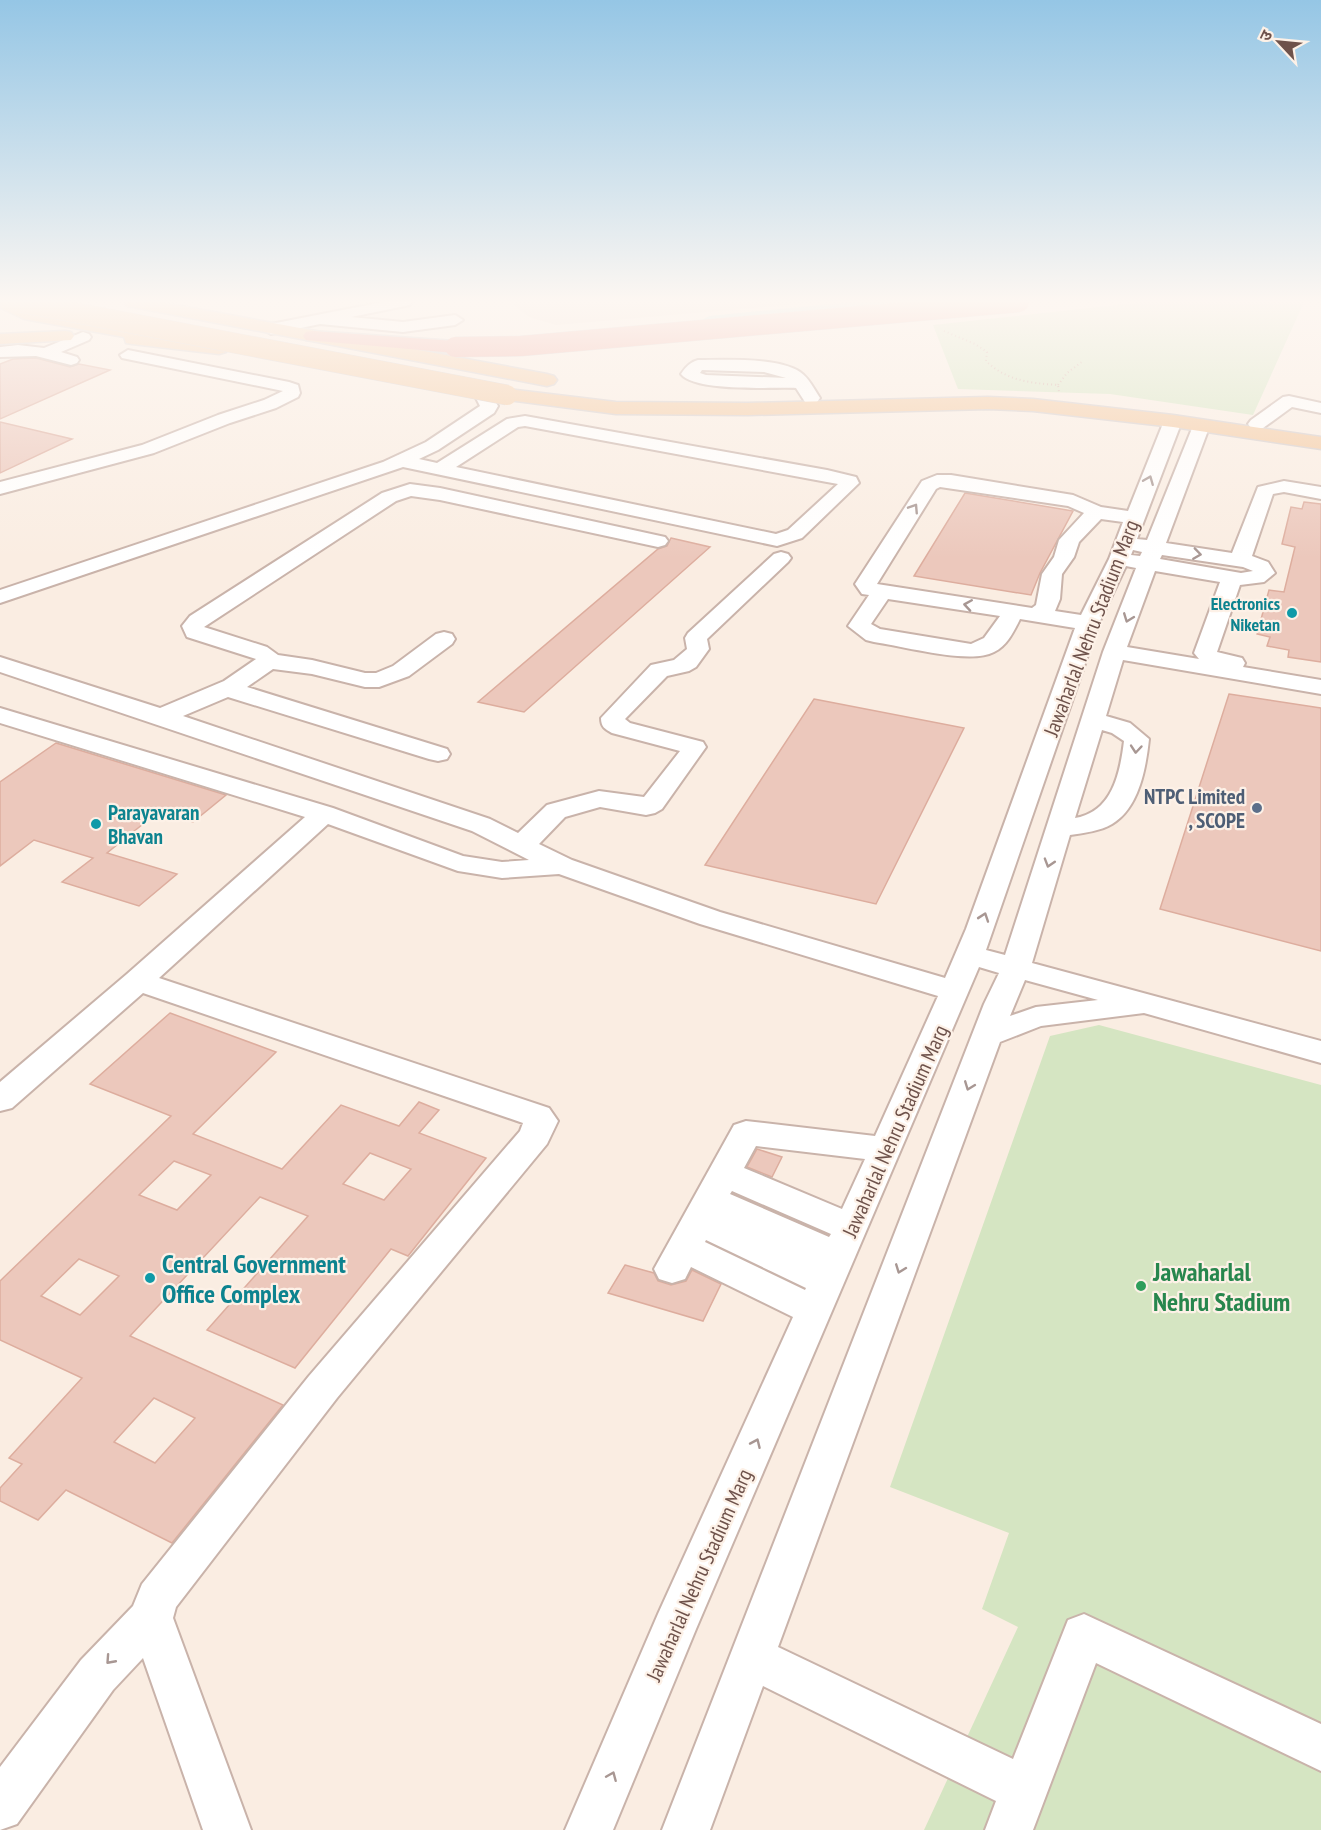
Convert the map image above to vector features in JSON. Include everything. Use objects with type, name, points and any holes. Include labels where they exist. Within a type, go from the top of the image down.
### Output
[{"type":"main road","points":[[425,387],[484,398],[558,407],[748,409],[988,403],[1077,408],[1321,443]]},
{"type":"main road","points":[[465,387],[507,395],[616,408]]},
{"type":"main road","points":[[559,387],[626,397],[717,400],[806,391],[994,395],[1059,392],[1321,434]]},
{"type":"street","points":[[0,488],[148,449],[224,419],[270,404],[292,393],[290,387]]},
{"type":"street","points":[[772,387],[806,391]]},
{"type":"street","points":[[804,387],[806,391]]},
{"type":"street","points":[[0,597],[401,461],[432,446],[488,409],[489,406],[484,398]]},
{"type":"street","points":[[1257,424],[1289,401],[1321,408]]},
{"type":"street","name":"Jawaharlal Nehru Stadium Marg","points":[[686,1830],[987,1036],[1016,968],[1114,652],[1137,553],[1134,518],[1173,420]]},
{"type":"street","points":[[401,461],[777,540],[795,534],[849,483],[849,481],[827,476],[525,421],[513,423],[440,469]]},
{"type":"street","name":"Jawaharlal Nehru Stadium Marg","points":[[590,1830],[674,1629],[955,991],[1088,623],[1137,553],[1201,426]]},
{"type":"street","points":[[1088,623],[882,592],[870,589],[866,584],[929,485],[937,481],[951,481],[1073,501],[1096,512],[1134,518]]},
{"type":"street","points":[[1321,493],[1279,487],[1265,491],[1210,638],[1207,656],[1321,679]]},
{"type":"street","points":[[268,661],[267,656],[259,652],[203,636],[195,632],[193,626],[344,525],[400,493],[419,490],[658,542]]},
{"type":"street","points":[[1037,615],[1046,608],[1050,599],[1052,573],[1064,557],[1069,540],[1096,512]]},
{"type":"street","points":[[1137,553],[1236,569]]},
{"type":"street","points":[[521,846],[556,811],[599,799],[646,807],[653,803],[694,747],[621,728],[613,724],[613,718],[659,670],[681,666],[688,662],[698,649],[696,638],[781,558]]},
{"type":"street","points":[[882,592],[862,619],[860,627],[863,630],[874,635],[970,651],[980,650],[996,642],[1013,612]]},
{"type":"street","points":[[268,661],[312,667],[365,680],[379,680],[401,671],[444,639]]},
{"type":"street","points":[[1114,652],[1321,687]]},
{"type":"street","points":[[161,716],[225,688],[260,670],[268,661]]},
{"type":"street","points":[[0,664],[481,825],[562,866],[710,918],[955,991]]},
{"type":"street","points":[[225,688],[438,754]]},
{"type":"street","points":[[0,715],[324,814],[458,863],[502,870],[562,866]]},
{"type":"street","points":[[1060,829],[1102,819],[1119,803],[1135,761],[1137,739],[1121,728],[1094,720]]},
{"type":"street","points":[[0,1100],[138,981],[324,814]]},
{"type":"street","points":[[969,955],[1321,1052]]},
{"type":"street","points":[[0,1806],[97,1675],[151,1618],[158,1598],[165,1588],[322,1387],[535,1136],[541,1121],[537,1116],[138,981]]},
{"type":"street","points":[[987,1036],[1036,1017],[1149,1004]]},
{"type":"street","points":[[697,1222],[746,1133],[886,1149]]},
{"type":"street","points":[[697,1222],[833,1269]]},
{"type":"street","points":[[697,1222],[833,1269]]},
{"type":"street","points":[[151,1618],[227,1830]]},
{"type":"street","points":[[752,1658],[1017,1810],[1084,1635],[1321,1748]]},
{"type":"path","points":[[1041,387],[1059,392],[1061,387]]},
{"type":"green space","points":[[1265,387],[1253,415],[1110,394],[958,389]]},
{"type":"green space","name":"Jawaharlal Nehru Stadium","points":[[1099,1025],[1321,1085],[1321,1830],[924,1830],[1018,1627],[982,1609],[1009,1533],[890,1487],[1050,1036]]},
{"type":"building","points":[[0,387],[71,387],[0,419]]},
{"type":"building","points":[[0,422],[72,439],[0,473]]},
{"type":"building","points":[[965,493],[1073,511],[1031,595],[914,576]]},
{"type":"building","points":[[1304,502],[1321,504],[1321,662],[1288,657],[1289,650],[1267,646],[1270,637],[1257,634],[1269,590],[1284,592],[1295,547],[1282,544],[1291,507],[1302,509]]},
{"type":"building","points":[[671,538],[710,547],[524,712],[478,702],[658,549],[667,546]]},
{"type":"building","name":"NTPC Limited , SCOPE","points":[[1229,694],[1321,708],[1321,951],[1160,909]]},
{"type":"building","points":[[814,699],[964,728],[876,904],[705,865]]},
{"type":"building","name":"Parayavaran Bhavan","points":[[56,743],[226,795],[193,822],[158,812],[107,853],[177,874],[139,906],[62,882],[93,858],[34,840],[0,866],[0,782]]},
{"type":"building","name":"Central Government Office Complex","points":[[170,1013],[276,1052],[193,1134],[282,1169],[341,1105],[399,1126],[419,1102],[439,1110],[419,1133],[486,1158],[408,1256],[391,1249],[295,1368],[207,1330],[308,1216],[260,1197],[130,1336],[283,1405],[172,1543],[66,1490],[38,1520],[0,1501],[0,1488],[22,1464],[9,1458],[82,1378],[0,1340],[0,1281],[171,1116],[90,1084]],"holes":[[[370,1153],[411,1169],[384,1200],[343,1184]],[[174,1161],[211,1175],[177,1210],[139,1195]],[[79,1259],[119,1276],[80,1315],[41,1296]],[[154,1398],[195,1418],[155,1463],[114,1442]]]},
{"type":"building","points":[[757,1149],[782,1157],[772,1177],[747,1167]]},
{"type":"building","points":[[625,1265],[654,1273],[658,1281],[671,1285],[686,1281],[692,1270],[721,1284],[703,1321],[608,1293]]},
{"type":"place","name":"Electronics Niketan","points":[[1292,613]]},
{"type":"place","name":"NTPC Limited , SCOPE","points":[[1257,808]]},
{"type":"place","name":"Parayavaran Bhavan","points":[[96,824]]},
{"type":"place","name":"Central Government Office Complex","points":[[150,1278]]},
{"type":"place","name":"Jawaharlal Nehru Stadium","points":[[1141,1286]]}]
